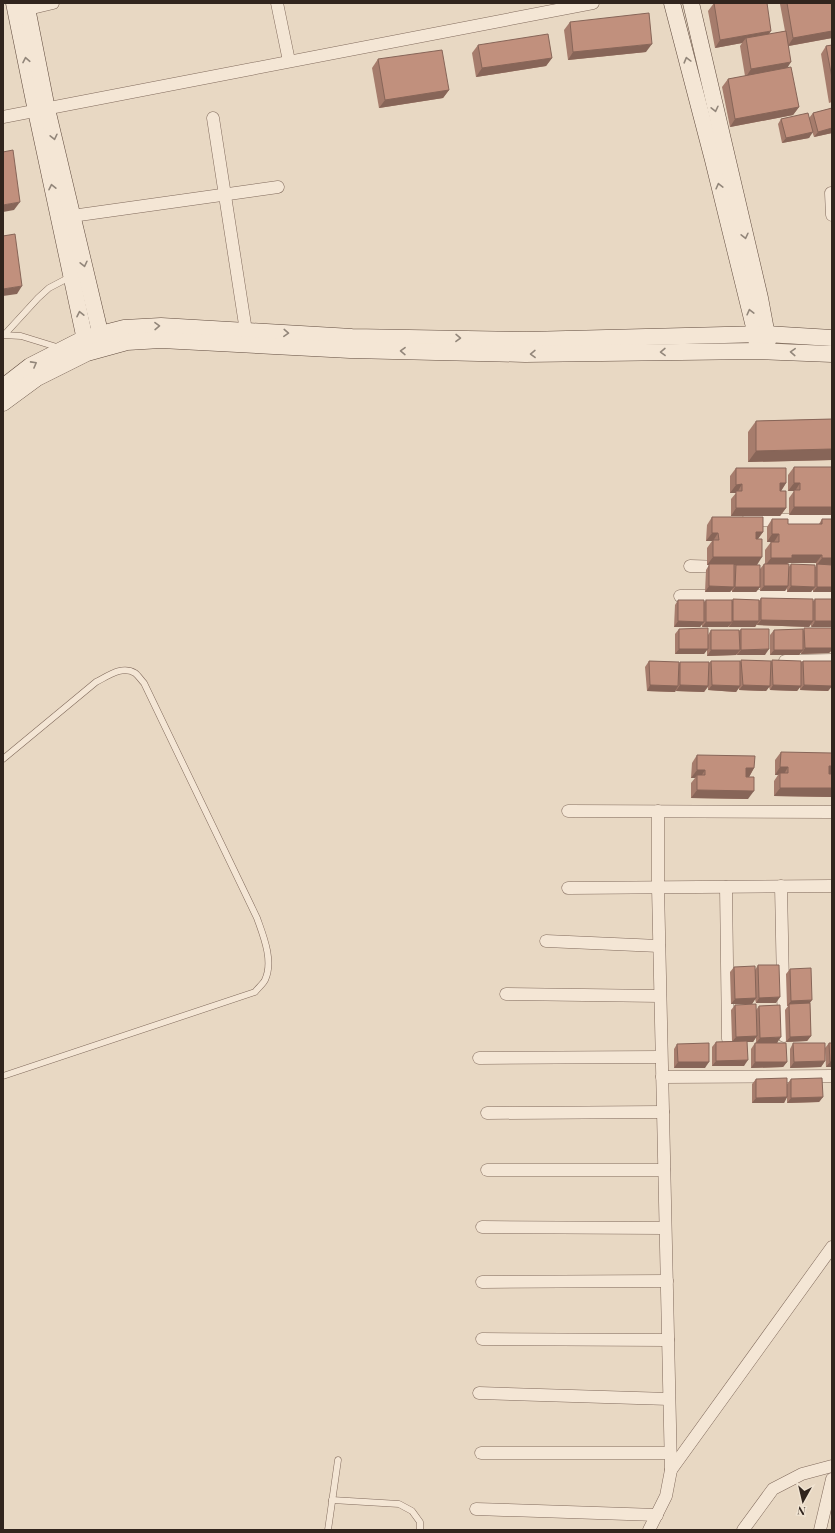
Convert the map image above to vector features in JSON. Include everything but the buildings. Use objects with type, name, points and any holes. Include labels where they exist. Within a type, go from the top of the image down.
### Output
[{"type":"main road","points":[[672,3],[761,334],[764,351]]},
{"type":"main road","points":[[691,3],[760,298],[761,334]]},
{"type":"main road","points":[[23,5],[71,276],[86,345]]},
{"type":"main road","points":[[41,110],[72,216],[102,341]]},
{"type":"main road","points":[[102,341],[124,328],[161,326],[352,337],[527,340],[761,334],[832,338]]},
{"type":"main road","points":[[3,387],[30,366],[64,349],[102,341],[127,342],[161,340],[350,350],[525,354],[764,351],[832,354]]},
{"type":"main road","points":[[3,403],[86,345]]},
{"type":"street","points":[[23,5],[53,3]]},
{"type":"street","points":[[277,3],[289,61]]},
{"type":"street","points":[[3,117],[593,3]]},
{"type":"street","points":[[213,118],[246,331]]},
{"type":"street","points":[[72,216],[278,187]]},
{"type":"street","points":[[831,193],[832,215]]},
{"type":"street","points":[[738,520],[832,520]]},
{"type":"street","points":[[690,566],[738,567]]},
{"type":"street","points":[[680,596],[832,595]]},
{"type":"street","points":[[770,662],[832,660]]},
{"type":"street","points":[[568,811],[832,812]]},
{"type":"street","points":[[649,1530],[666,1496],[671,1470],[661,1057],[658,811]]},
{"type":"street","points":[[781,886],[784,1036]]},
{"type":"street","points":[[568,888],[832,886]]},
{"type":"street","points":[[726,887],[728,1039]]},
{"type":"street","points":[[546,941],[659,946]]},
{"type":"street","points":[[506,994],[660,996]]},
{"type":"street","points":[[479,1058],[661,1057]]},
{"type":"street","points":[[662,1077],[832,1076]]},
{"type":"street","points":[[487,1113],[663,1112]]},
{"type":"street","points":[[487,1170],[664,1170]]},
{"type":"street","points":[[482,1227],[665,1228]]},
{"type":"street","points":[[671,1470],[832,1247]]},
{"type":"street","points":[[482,1282],[666,1280]]},
{"type":"street","points":[[482,1339],[668,1340]]},
{"type":"street","points":[[479,1393],[669,1399]]},
{"type":"street","points":[[481,1453],[670,1453]]},
{"type":"street","points":[[743,1530],[773,1489],[802,1474],[832,1466]]},
{"type":"street","points":[[820,1530],[832,1479]]},
{"type":"street","points":[[476,1509],[657,1515]]},
{"type":"lane","points":[[4,335],[49,288],[71,276]]},
{"type":"lane","points":[[4,335],[21,336],[64,349]]},
{"type":"lane","points":[[3,759],[96,682],[112,673],[123,670],[135,673],[144,683],[257,918],[267,944],[268,965],[265,979],[255,992],[3,1076]]},
{"type":"lane","points":[[328,1530],[338,1460]]},
{"type":"lane","points":[[332,1500],[399,1504],[412,1511],[420,1522],[420,1530]]}]
